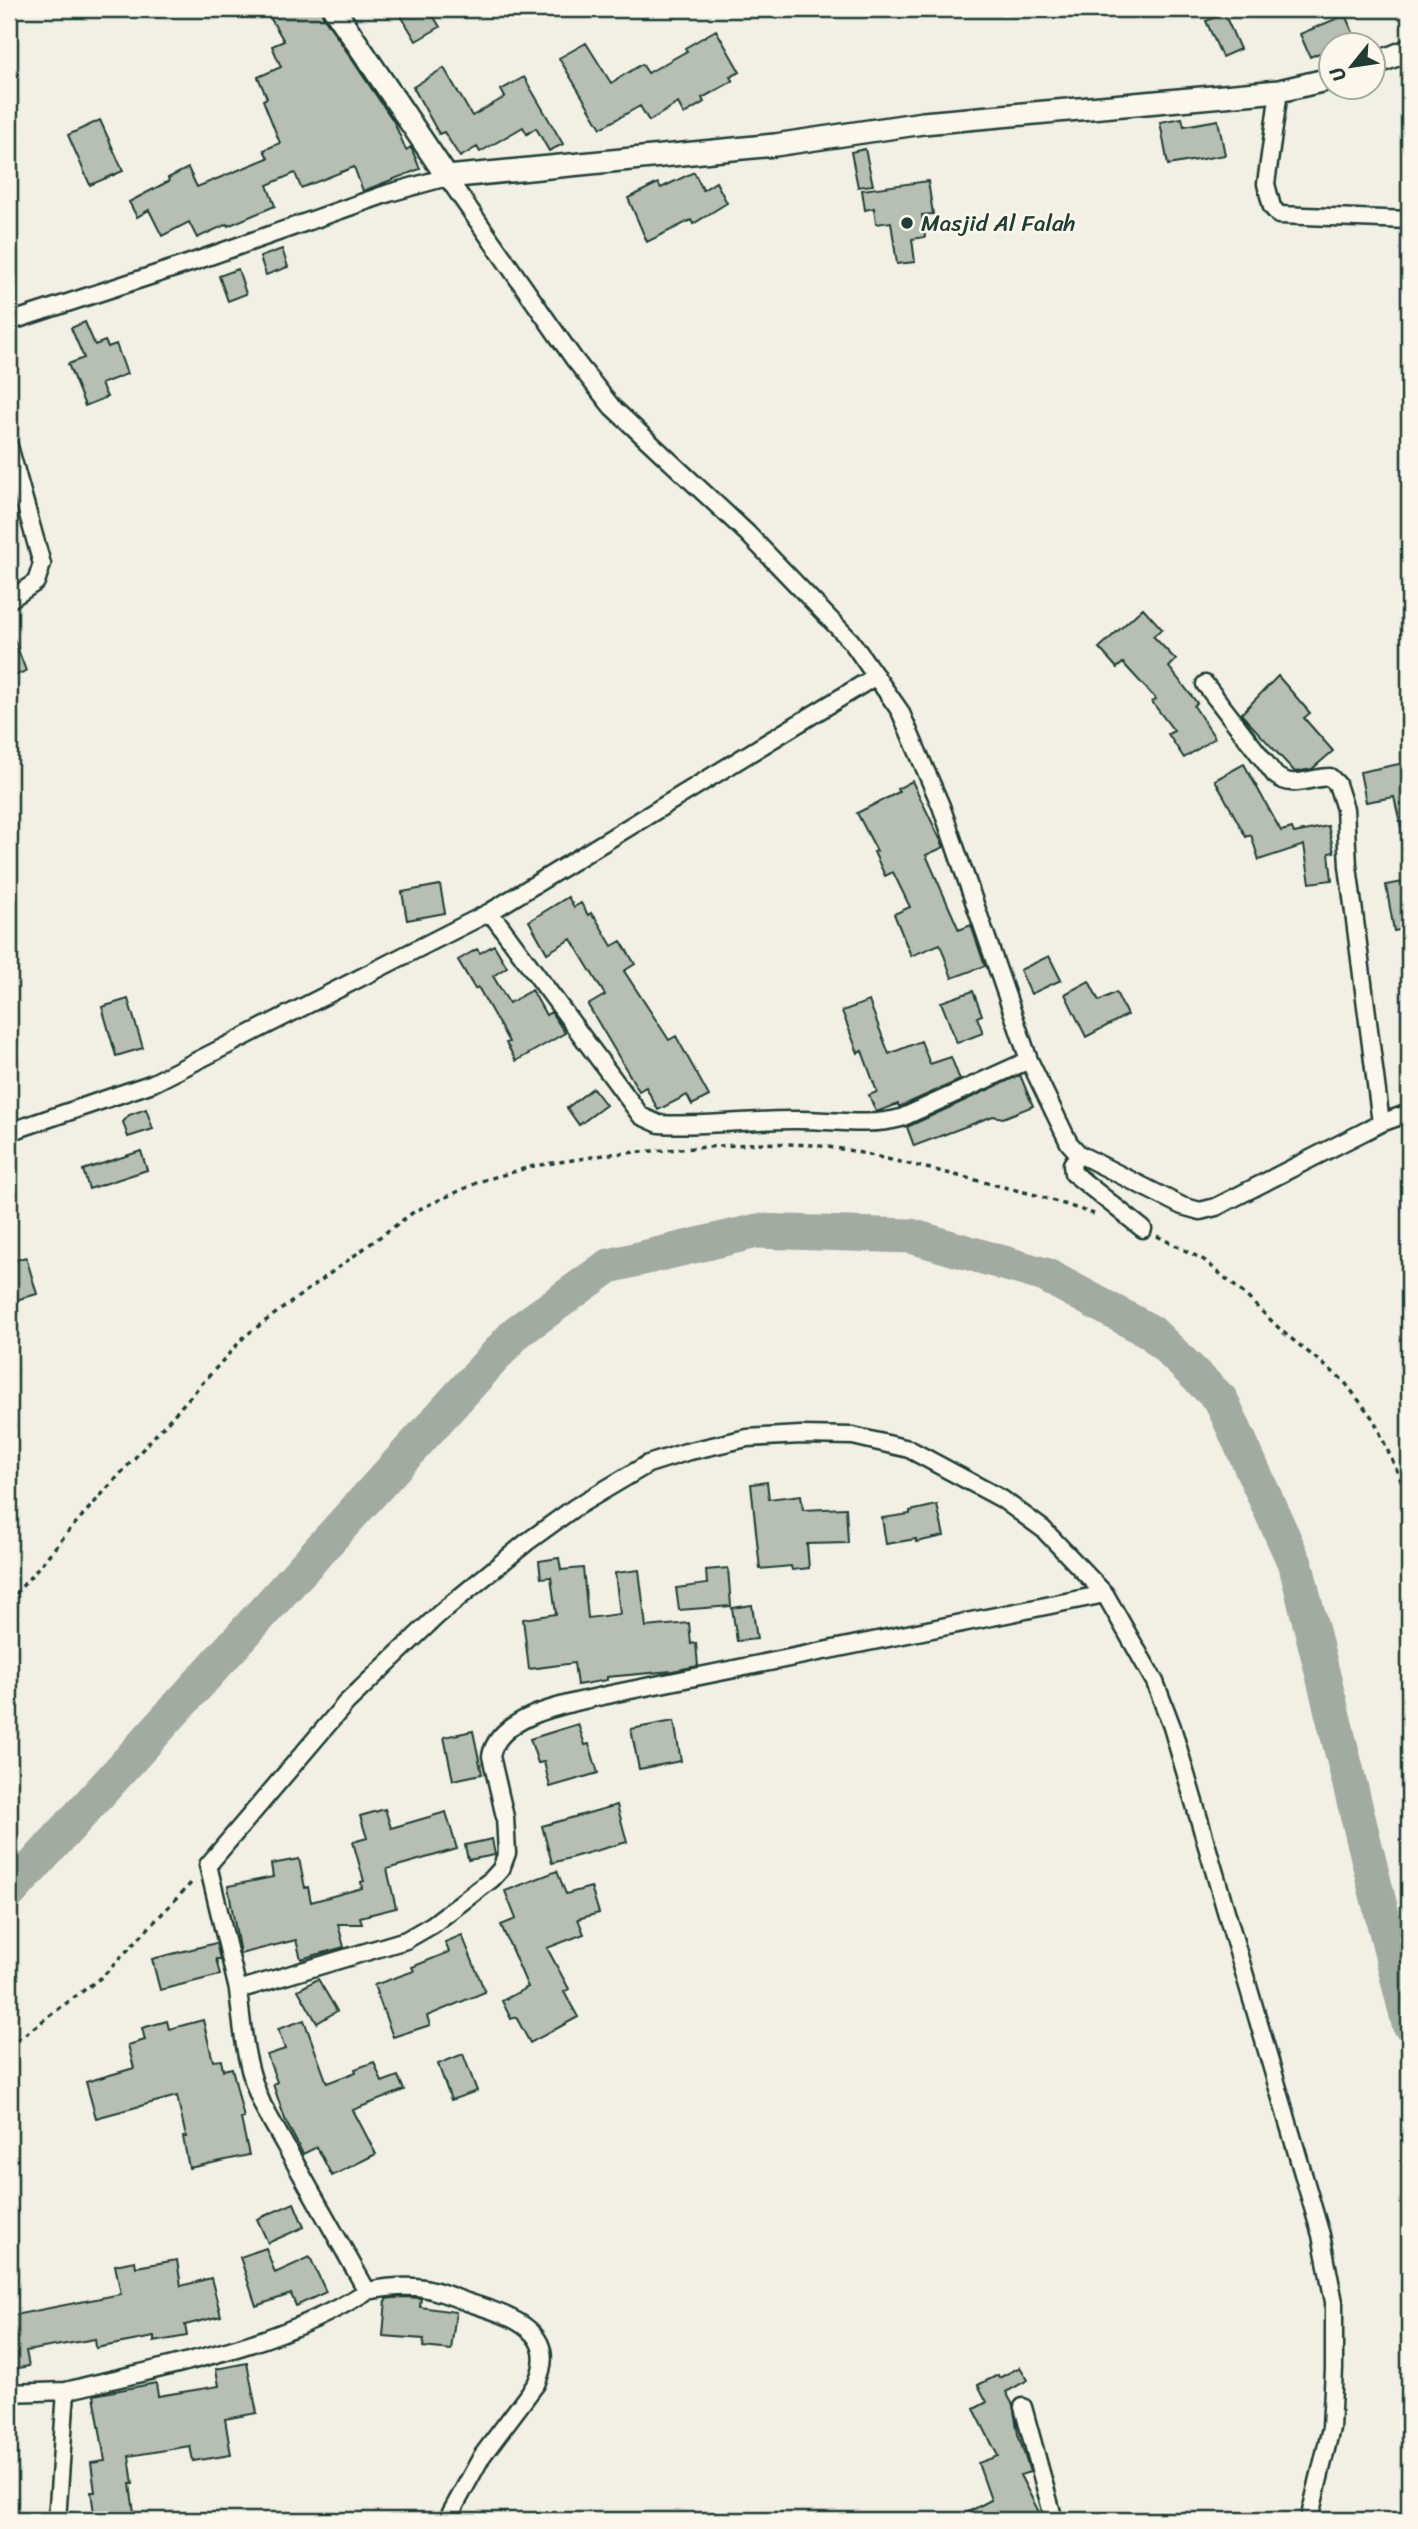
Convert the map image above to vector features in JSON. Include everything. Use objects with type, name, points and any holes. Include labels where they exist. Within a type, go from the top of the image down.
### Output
[{"type":"street","points":[[334,9],[574,359],[612,407],[747,533],[851,641],[900,711],[941,806],[1029,1060],[1069,1143],[1079,1154],[1182,1206],[1200,1211],[1216,1208],[1381,1123],[1409,1113]]},
{"type":"street","points":[[1386,60],[1409,50]]},
{"type":"street","points":[[9,322],[190,263],[389,193],[447,177],[775,145],[923,123],[1279,91],[1316,82]]},
{"type":"street","points":[[1279,91],[1266,184],[1272,207],[1279,215],[1409,220]]},
{"type":"street","points":[[9,446],[42,564],[36,582],[9,600]]},
{"type":"street","points":[[9,1132],[153,1083],[490,912],[876,676]]},
{"type":"street","points":[[1205,684],[1275,775],[1284,782],[1330,777],[1337,783],[1345,809],[1348,866],[1381,1123]]},
{"type":"street","points":[[490,912],[641,1116],[659,1124],[799,1120],[865,1124],[885,1122],[901,1118],[1029,1060]]},
{"type":"street","points":[[1079,1154],[1072,1164],[1073,1173],[1143,1229]]},
{"type":"street","points":[[367,2291],[252,2082],[245,2057],[238,1990],[208,1865],[346,1703],[439,1614],[527,1542],[574,1508],[648,1464],[747,1438],[853,1436],[909,1449],[991,1493],[1043,1528],[1105,1594],[1156,1682],[1172,1727],[1321,2235],[1334,2302],[1331,2428],[1309,2520]]},
{"type":"street","points":[[238,1990],[406,1940],[432,1925],[492,1879],[501,1869],[507,1853],[505,1816],[491,1756],[493,1746],[506,1730],[517,1722],[551,1709],[616,1693],[1105,1594]]},
{"type":"street","points":[[9,2393],[66,2391],[237,2347],[304,2324],[367,2291],[394,2287],[429,2289],[516,2318],[534,2334],[541,2347],[541,2372],[536,2384],[482,2456],[447,2520]]},
{"type":"street","points":[[57,2520],[66,2391]]},
{"type":"street","points":[[1023,2407],[1054,2520]]},
{"type":"path","points":[[9,1602],[74,1525],[245,1336],[415,1211],[481,1181],[534,1166],[611,1153],[762,1143],[814,1145],[849,1150],[935,1170],[1036,1195],[1103,1216]]},
{"type":"path","points":[[1143,1229],[1204,1260],[1283,1332],[1343,1380],[1374,1420],[1409,1498]]},
{"type":"path","points":[[9,2046],[103,1976],[208,1865]]},
{"type":"building","points":[[265,9],[321,9],[323,16],[394,122],[406,150],[411,147],[420,169],[363,191],[354,167],[301,188],[295,173],[267,185],[275,206],[197,238],[189,222],[162,236],[149,210],[137,217],[129,202],[188,168],[197,187],[268,158],[264,150],[280,143],[263,100],[267,98],[258,77],[281,67],[272,46],[284,41]]},
{"type":"building","points":[[397,9],[429,9],[440,27],[416,41]]},
{"type":"building","points":[[1224,13],[1240,49],[1222,57],[1206,21]]},
{"type":"building","points":[[1345,15],[1353,32],[1316,32],[1316,54],[1310,57],[1300,34]]},
{"type":"building","points":[[716,30],[740,72],[730,77],[733,81],[702,98],[704,102],[684,114],[678,103],[649,121],[640,106],[601,128],[559,58],[586,43],[611,83],[642,64],[648,73],[687,51],[685,48]]},
{"type":"building","points":[[444,68],[472,116],[505,97],[501,90],[524,77],[563,144],[549,151],[536,128],[527,134],[523,127],[480,152],[477,147],[460,157],[444,132],[439,134],[413,87]]},
{"type":"building","points":[[1182,118],[1184,126],[1218,120],[1225,155],[1168,165],[1160,122]]},
{"type":"building","points":[[100,120],[123,171],[90,185],[68,135]]},
{"type":"building","points":[[865,149],[873,185],[858,187],[851,152]]},
{"type":"building","points":[[694,172],[703,190],[716,182],[727,203],[693,224],[691,220],[647,242],[628,198],[658,183],[661,188]]},
{"type":"building","name":"Masjid Al Falah","points":[[928,181],[933,214],[922,215],[925,237],[912,239],[915,262],[897,264],[891,222],[876,224],[874,208],[865,210],[862,190]]},
{"type":"building","points":[[282,249],[288,267],[266,275],[260,257]]},
{"type":"building","points":[[238,269],[246,294],[228,301],[219,276]]},
{"type":"building","points":[[85,322],[95,345],[105,341],[108,347],[116,344],[127,374],[101,384],[107,397],[85,406],[68,364],[84,358],[71,328]]},
{"type":"building","points":[[1143,608],[1162,629],[1153,636],[1176,660],[1169,667],[1197,703],[1194,706],[1215,738],[1184,758],[1168,734],[1174,731],[1152,702],[1156,699],[1123,663],[1117,668],[1099,648]]},
{"type":"building","points":[[9,629],[26,671],[9,678]]},
{"type":"building","points":[[1278,676],[1310,713],[1304,718],[1333,751],[1312,769],[1295,772],[1241,714]]},
{"type":"building","points":[[1409,762],[1409,835],[1403,836],[1394,797],[1366,802],[1360,772]]},
{"type":"building","points":[[1244,764],[1281,831],[1292,828],[1294,833],[1328,826],[1334,852],[1329,853],[1332,880],[1310,883],[1304,845],[1259,860],[1251,835],[1246,837],[1215,780]]},
{"type":"building","points":[[912,781],[944,847],[926,855],[959,930],[971,925],[985,966],[952,978],[940,944],[911,956],[894,914],[910,907],[893,872],[885,876],[874,852],[877,851],[857,813],[899,792],[897,789]]},
{"type":"building","points":[[1409,881],[1409,928],[1394,931],[1386,885]]},
{"type":"building","points":[[440,885],[445,913],[407,920],[402,892]]},
{"type":"building","points":[[568,897],[574,907],[581,903],[588,915],[591,913],[595,917],[612,946],[621,941],[635,964],[624,971],[669,1040],[676,1036],[709,1096],[692,1105],[687,1095],[658,1110],[646,1087],[639,1091],[588,1005],[605,995],[571,939],[547,953],[529,921]]},
{"type":"building","points":[[494,945],[507,967],[493,976],[509,1003],[532,990],[546,1015],[551,1012],[565,1033],[516,1061],[506,1043],[509,1042],[478,987],[475,989],[458,960],[477,949],[480,953]]},
{"type":"building","points":[[1049,956],[1061,980],[1031,994],[1020,970]]},
{"type":"building","points":[[1089,981],[1099,1001],[1116,992],[1127,1015],[1086,1037],[1065,994]]},
{"type":"building","points":[[973,991],[982,1015],[977,1017],[983,1033],[957,1043],[941,1002]]},
{"type":"building","points":[[128,999],[143,1048],[116,1056],[102,1007]]},
{"type":"building","points":[[869,1001],[889,1054],[921,1041],[930,1064],[951,1057],[960,1080],[899,1107],[898,1104],[876,1112],[869,1095],[877,1092],[862,1051],[858,1053],[842,1011]]},
{"type":"building","points":[[1020,1075],[1033,1106],[1003,1118],[993,1116],[914,1146],[907,1127]]},
{"type":"building","points":[[593,1088],[606,1105],[579,1125],[567,1108]]},
{"type":"building","points":[[146,1109],[153,1129],[128,1137],[123,1122],[129,1115]]},
{"type":"building","points":[[141,1151],[147,1170],[89,1189],[83,1170]]},
{"type":"building","points":[[26,1257],[37,1294],[9,1302],[9,1262]]},
{"type":"building","points":[[767,1482],[769,1499],[801,1495],[803,1510],[846,1508],[848,1543],[807,1544],[809,1568],[792,1570],[791,1566],[760,1569],[751,1484]]},
{"type":"building","points":[[937,1505],[944,1536],[916,1542],[916,1539],[886,1544],[882,1518],[910,1514],[910,1511]]},
{"type":"building","points":[[559,1558],[561,1570],[583,1568],[588,1618],[620,1614],[615,1573],[639,1570],[646,1627],[689,1623],[691,1644],[696,1643],[698,1666],[607,1677],[607,1680],[577,1685],[574,1663],[529,1669],[523,1619],[556,1614],[551,1577],[541,1578],[539,1561]]},
{"type":"building","points":[[728,1568],[731,1606],[679,1610],[676,1588],[707,1584],[706,1570]]},
{"type":"building","points":[[752,1605],[757,1639],[737,1641],[732,1608]]},
{"type":"building","points":[[674,1721],[681,1761],[639,1769],[631,1729]]},
{"type":"building","points":[[578,1724],[585,1745],[589,1744],[598,1773],[550,1787],[544,1762],[538,1763],[530,1739]]},
{"type":"building","points":[[473,1731],[482,1774],[453,1780],[444,1737]]},
{"type":"building","points":[[617,1805],[627,1842],[552,1863],[542,1826]]},
{"type":"building","points":[[385,1809],[391,1828],[446,1812],[457,1849],[387,1869],[396,1908],[360,1917],[362,1924],[338,1924],[344,1947],[301,1959],[296,1940],[240,1954],[228,1886],[273,1877],[271,1864],[299,1859],[311,1902],[362,1888],[361,1882],[364,1881],[353,1842],[367,1838],[360,1816]]},
{"type":"building","points":[[492,1839],[495,1855],[468,1860],[465,1845]]},
{"type":"building","points":[[557,1871],[566,1894],[591,1887],[599,1913],[578,1919],[584,1934],[547,1948],[569,1989],[564,1992],[578,2017],[530,2043],[516,2017],[511,2019],[502,2001],[528,1987],[501,1925],[516,1919],[505,1891]]},
{"type":"building","points":[[462,1935],[485,1992],[427,2016],[430,2025],[393,2037],[374,1985],[414,1971],[412,1967],[449,1952],[445,1942]]},
{"type":"building","points":[[216,1943],[220,1975],[160,1990],[152,1959]]},
{"type":"building","points":[[318,1979],[337,2011],[317,2023],[298,1990]]},
{"type":"building","points":[[203,2020],[213,2061],[221,2060],[223,2070],[232,2068],[244,2118],[241,2119],[249,2155],[189,2168],[183,2137],[186,2137],[177,2096],[96,2118],[86,2082],[134,2068],[128,2045],[145,2040],[142,2028],[167,2021],[169,2029]]},
{"type":"building","points":[[304,2020],[327,2083],[374,2062],[382,2082],[398,2076],[404,2090],[353,2110],[376,2154],[332,2176],[317,2147],[303,2154],[286,2122],[273,2084],[277,2082],[267,2055],[285,2049],[278,2029]]},
{"type":"building","points":[[463,2054],[477,2091],[451,2100],[438,2064]]},
{"type":"building","points":[[294,2203],[304,2227],[268,2243],[257,2219]]},
{"type":"building","points":[[266,2248],[275,2273],[310,2257],[326,2292],[296,2306],[291,2294],[256,2306],[240,2257]]},
{"type":"building","points":[[177,2260],[181,2286],[211,2278],[221,2316],[185,2325],[187,2336],[154,2342],[154,2337],[96,2348],[95,2339],[26,2351],[29,2366],[9,2370],[9,2316],[121,2294],[115,2265],[135,2261],[136,2267]]},
{"type":"building","points":[[421,2298],[420,2307],[456,2312],[451,2350],[423,2347],[424,2339],[383,2336],[386,2299]]},
{"type":"building","points":[[247,2363],[257,2413],[225,2419],[231,2455],[193,2461],[190,2446],[129,2456],[135,2520],[95,2520],[91,2463],[105,2461],[94,2395],[156,2383],[158,2396],[219,2386],[216,2369]]},
{"type":"building","points":[[1020,2367],[1028,2380],[1006,2392],[1013,2405],[1018,2434],[1030,2472],[1020,2475],[1043,2520],[953,2520],[991,2500],[978,2463],[998,2456],[974,2409],[987,2402],[978,2385]]},
{"type":"waterway","points":[[9,1893],[517,1332],[609,1266],[757,1231],[911,1236],[1045,1275],[1151,1332],[1221,1400],[1296,1566],[1409,2024]]},
{"type":"place","name":"Masjid Al Falah","points":[[907,223]]}]
